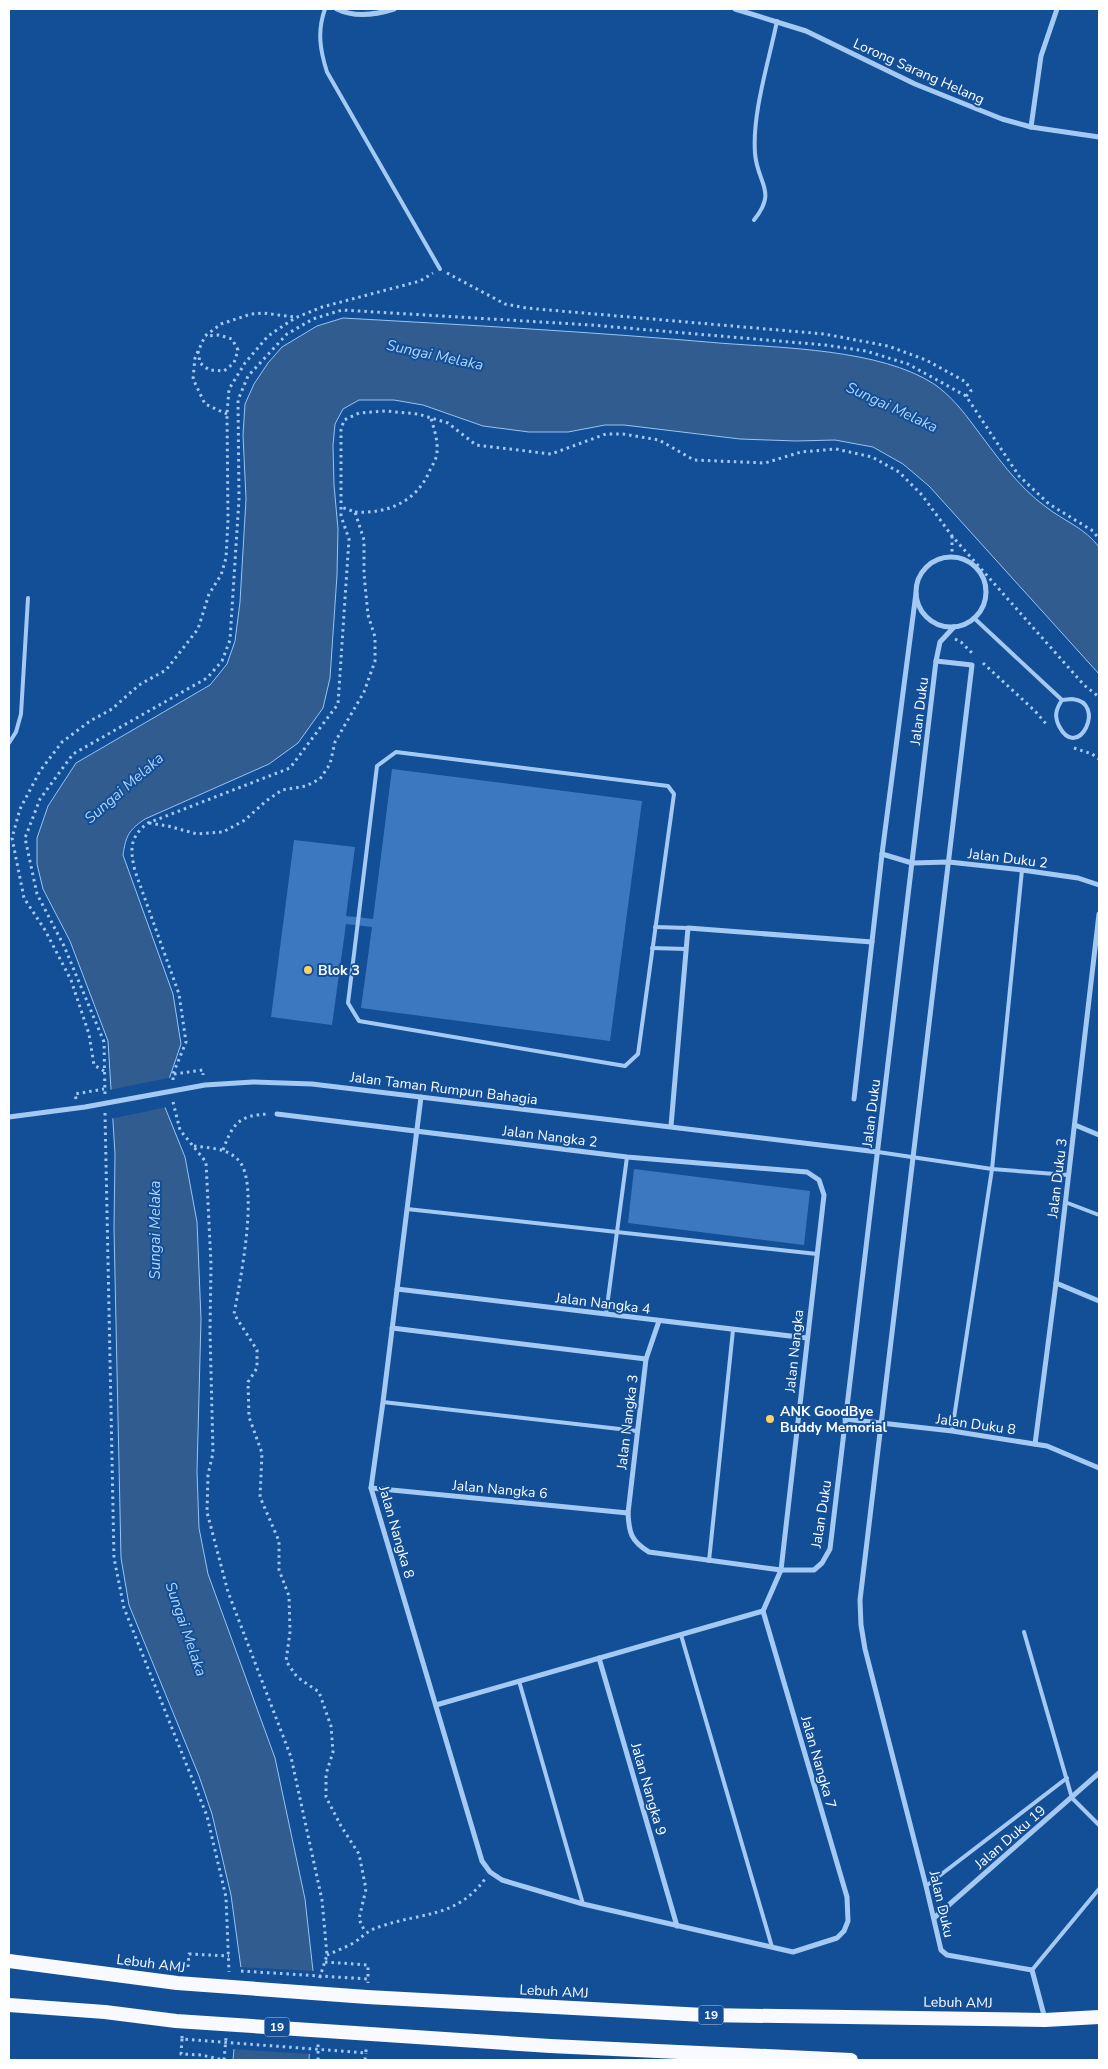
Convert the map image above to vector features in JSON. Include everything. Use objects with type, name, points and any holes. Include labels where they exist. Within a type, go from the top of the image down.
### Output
[{"type":"highway","name":"Lebuh AMJ","points":[[9,1961],[177,1984],[378,1998],[704,2015],[1045,2020],[1099,2017]]},
{"type":"highway","name":"19","points":[[9,2005],[105,2012],[176,2021],[550,2046],[851,2060]]},
{"type":"street","points":[[337,9],[361,15],[377,14],[394,9]]},
{"type":"street","name":"Lorong Sarang Helang","points":[[735,9],[806,31],[946,98],[1002,119],[1031,127],[1099,137]]},
{"type":"street","points":[[1031,127],[1041,56],[1057,9]]},
{"type":"street","points":[[854,1099],[882,854],[917,582],[929,564],[940,558],[952,556],[964,559],[974,565],[982,574],[986,586],[984,604],[974,618],[965,624],[954,626],[943,626],[932,621],[917,604],[916,593]]},
{"type":"street","name":"Jalan Duku","points":[[781,1570],[814,1570],[822,1564],[830,1548],[936,661],[940,642],[954,626]]},
{"type":"street","name":"Jalan Duku","points":[[936,661],[972,665],[860,1600],[861,1624],[864,1650],[941,1950],[947,1955],[1032,1970]]},
{"type":"street","name":"Jalan Duku 2","points":[[882,854],[912,863],[948,862],[1022,870],[1078,878],[1099,885]]},
{"type":"street","name":"Jalan Duku 3","points":[[1035,1444],[1066,1202],[1099,914]]},
{"type":"street","points":[[671,1126],[688,928],[872,942]]},
{"type":"street","name":"Jalan Taman Rumpun Bahagia","points":[[9,1117],[85,1107],[200,1086],[254,1082],[312,1084],[878,1152]]},
{"type":"street","name":"Jalan Nangka 8","points":[[421,1097],[384,1402],[371,1488],[482,1861],[490,1872]]},
{"type":"street","name":"Jalan Nangka 2","points":[[277,1114],[627,1157],[807,1172],[819,1180]]},
{"type":"street","points":[[1075,1125],[1099,1135]]},
{"type":"street","name":"Jalan Nangka","points":[[763,1611],[781,1570],[806,1338],[824,1195],[819,1180]]},
{"type":"street","points":[[1056,1283],[1099,1301]]},
{"type":"street","name":"Jalan Nangka 4","points":[[397,1289],[806,1338]]},
{"type":"street","name":"Jalan Nangka 3","points":[[659,1321],[646,1358],[628,1513],[629,1528],[636,1544],[649,1552],[708,1561]]},
{"type":"street","points":[[392,1328],[646,1358]]},
{"type":"street","name":"Jalan Duku 8","points":[[845,1419],[882,1422],[1047,1446],[1099,1468]]},
{"type":"street","name":"Jalan Nangka 6","points":[[371,1488],[628,1513]]},
{"type":"street","points":[[708,1561],[781,1570]]},
{"type":"street","points":[[436,1705],[763,1611]]},
{"type":"street","name":"Jalan Nangka 7","points":[[763,1611],[847,1897],[848,1921],[844,1931],[837,1938],[793,1952],[772,1947]]},
{"type":"street","name":"Jalan Nangka 9","points":[[600,1658],[677,1926]]},
{"type":"street","name":"Jalan Duku 19","points":[[934,1918],[1099,1773]]},
{"type":"street","points":[[490,1872],[502,1880],[583,1904],[772,1947]]},
{"type":"street","points":[[1032,1970],[1045,2020]]},
{"type":"lane","points":[[325,9],[319,34],[320,53],[327,72],[440,269]]},
{"type":"lane","points":[[754,220],[763,209],[766,197],[764,183],[755,155],[756,117],[777,21]]},
{"type":"lane","points":[[9,743],[16,732],[21,714],[28,598]]},
{"type":"lane","points":[[974,618],[1062,700],[1080,699],[1088,702],[1093,708]]},
{"type":"lane","points":[[1062,700],[1056,709],[1056,717],[1059,727],[1064,733],[1072,737],[1081,738],[1090,733]]},
{"type":"lane","points":[[396,752],[668,786],[674,794],[655,927],[638,1054],[625,1066],[359,1021],[348,1003],[376,766],[396,752]]},
{"type":"lane","points":[[952,1432],[992,1168],[1022,870]]},
{"type":"lane","points":[[655,927],[688,928]]},
{"type":"lane","points":[[652,948],[686,949]]},
{"type":"lane","points":[[878,1152],[992,1168],[1068,1176]]},
{"type":"lane","points":[[606,1314],[627,1157]]},
{"type":"lane","points":[[1066,1202],[1099,1215]]},
{"type":"lane","points":[[407,1209],[816,1254]]},
{"type":"lane","points":[[708,1561],[733,1330]]},
{"type":"lane","points":[[384,1402],[637,1431]]},
{"type":"lane","points":[[1024,1632],[1072,1798],[1099,1824]]},
{"type":"lane","points":[[681,1635],[772,1947]]},
{"type":"lane","points":[[518,1681],[583,1904]]},
{"type":"lane","points":[[926,1886],[1067,1778]]},
{"type":"lane","points":[[1032,1970],[1099,1889]]},
{"type":"path","points":[[104,1071],[94,1065],[89,1034],[71,980],[45,930],[24,898],[12,838],[20,809],[40,771],[62,742],[90,721],[112,709],[139,685],[166,670],[198,629],[209,594],[221,575],[226,558],[228,520],[227,414],[229,388],[245,363],[268,336],[295,318],[322,307],[420,281],[440,269],[505,304],[526,308],[824,334],[888,346],[926,360],[966,382],[971,391],[966,396]]},
{"type":"path","points":[[76,1094],[104,1090],[104,1042],[64,946],[37,894],[26,838],[40,799],[73,754],[207,678],[222,662],[230,640],[239,499],[238,400],[248,376],[287,334],[313,319],[342,310],[591,325],[815,344],[866,351],[908,364],[966,396],[1019,476],[1049,504],[1093,531],[1099,539]]},
{"type":"path","points":[[227,414],[206,404],[193,378],[195,358],[206,336],[220,324],[251,314],[263,312],[295,318]]},
{"type":"path","points":[[198,351],[200,363],[208,370],[224,371],[234,363],[238,350],[232,339],[219,335],[206,336]]},
{"type":"path","points":[[203,1070],[173,1074],[186,1042],[179,994],[135,871],[131,854],[134,839],[137,831],[148,823],[290,768],[338,704],[349,539],[340,516],[340,430],[344,420],[359,413],[385,411],[418,414],[448,423],[476,445],[551,454],[606,434],[624,434],[659,440],[694,460],[765,463],[801,452],[836,449],[872,457],[899,472],[922,495],[952,536],[1084,685],[1099,696]]},
{"type":"path","points":[[340,507],[355,512],[372,513],[396,507],[414,493],[426,479],[437,453],[436,434],[431,418]]},
{"type":"path","points":[[148,823],[197,834],[223,832],[245,820],[266,801],[282,790],[306,786],[320,779],[330,764],[335,742],[364,692],[375,662],[375,637],[368,615],[364,574],[364,540],[355,512]]},
{"type":"path","points":[[952,536],[952,556]]},
{"type":"path","points":[[940,642],[951,638],[961,642],[974,655]]},
{"type":"path","points":[[980,661],[1035,711],[1050,729]]},
{"type":"path","points":[[1072,747],[1092,754],[1099,759]]},
{"type":"path","points":[[173,1103],[180,1130],[206,1162],[211,1264],[210,1330],[213,1453],[208,1475],[207,1512],[228,1592],[291,1756],[322,1900],[327,1955],[319,1977]]},
{"type":"path","points":[[223,1150],[231,1128],[251,1114],[277,1114]]},
{"type":"path","points":[[106,1125],[114,1558],[124,1608],[207,1816],[226,1898],[229,1977]]},
{"type":"path","points":[[194,1146],[223,1150],[240,1162],[247,1183],[245,1253],[234,1314],[257,1350],[257,1368],[248,1382],[249,1417],[262,1452],[260,1497],[279,1541],[279,1570],[289,1596],[290,1632],[286,1661],[297,1677],[319,1692],[331,1726],[333,1752],[326,1774],[326,1797],[341,1826],[360,1854],[366,1889],[360,1919],[365,1932]]},
{"type":"path","points":[[327,1955],[355,1942],[365,1932],[383,1925],[449,1910],[476,1890],[490,1872]]},
{"type":"path","points":[[188,1967],[189,1954],[229,1956]]},
{"type":"path","points":[[325,1962],[368,1965],[368,1979]]},
{"type":"path","points":[[182,2039],[181,2054],[201,2055],[224,2060],[226,2034]]},
{"type":"path","points":[[365,2060],[366,2052]]},
{"type":"water","name":"Sungai Melaka","points":[[343,318],[578,332],[800,349],[859,357],[912,372],[940,388],[951,398],[1007,469],[1035,499],[1081,530],[1099,547],[1099,674],[929,486],[903,464],[873,447],[835,440],[740,439],[624,425],[605,425],[568,432],[529,432],[483,426],[423,405],[394,400],[359,400],[343,409],[335,424],[333,445],[338,529],[337,575],[330,678],[323,708],[298,743],[269,764],[145,819],[129,834],[125,842],[123,855],[173,994],[181,1044],[162,1100],[185,1157],[197,1222],[201,1319],[197,1471],[199,1528],[208,1574],[275,1758],[305,1899],[313,1971],[309,2060],[233,2060],[241,1968],[231,1895],[212,1814],[199,1776],[129,1605],[121,1558],[114,1228],[115,1154],[108,1041],[70,941],[43,889],[37,864],[37,838],[48,806],[76,763],[210,685],[227,664],[235,641],[240,602],[246,499],[243,435],[245,404],[254,384],[268,363],[282,347],[317,326]]},
{"type":"pier","points":[[173,1077],[165,1100],[167,1107],[110,1119],[109,1090]]},
{"type":"pier","points":[[239,1967],[316,1971],[311,2054],[232,2049]]},
{"type":"building","points":[[392,769],[642,801],[610,1041],[361,1008],[372,927],[346,924],[332,1025],[271,1017],[294,840],[355,847],[346,916],[373,919]]},
{"type":"building","points":[[634,1169],[810,1191],[804,1245],[628,1223]]},
{"type":"place","name":"Blok 3","points":[[308,970]]},
{"type":"place","name":"ANK GoodBye Buddy Memorial","points":[[770,1419]]}]
